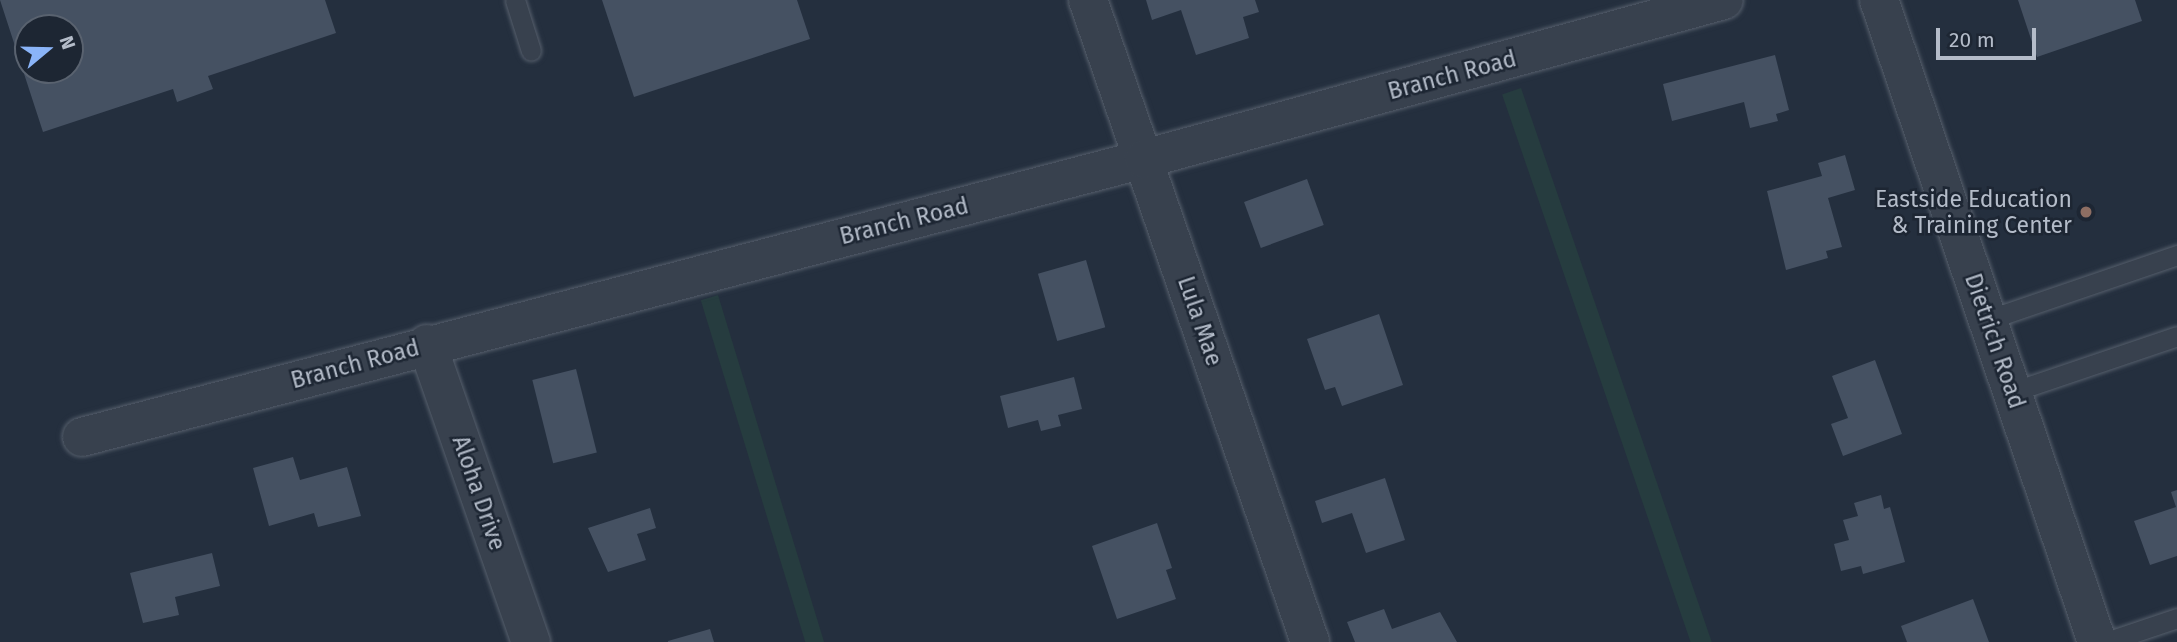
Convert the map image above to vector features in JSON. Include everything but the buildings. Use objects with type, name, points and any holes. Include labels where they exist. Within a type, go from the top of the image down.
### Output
[{"type":"street","name":"Lula Mae","points":[[1088,0],[1310,642]]},
{"type":"street","name":"Branch Road","points":[[82,438],[427,344],[1144,159],[1724,0]]},
{"type":"street","name":"Dietrich Road","points":[[1879,0],[2097,642]]},
{"type":"street","name":"Aloha Drive","points":[[427,344],[531,642]]},
{"type":"lane","points":[[515,0],[531,51]]},
{"type":"lane","points":[[1987,320],[2177,255]]},
{"type":"lane","points":[[2012,392],[2177,336]]},
{"type":"lane","points":[[2106,642],[2177,618]]},
{"type":"green space","points":[[1521,88],[1712,642],[1691,642],[1502,95]]},
{"type":"green space","points":[[718,295],[824,642],[805,642],[701,300]]},
{"type":"place","name":"Eastside Education & Training Center","points":[[2086,212]]}]
